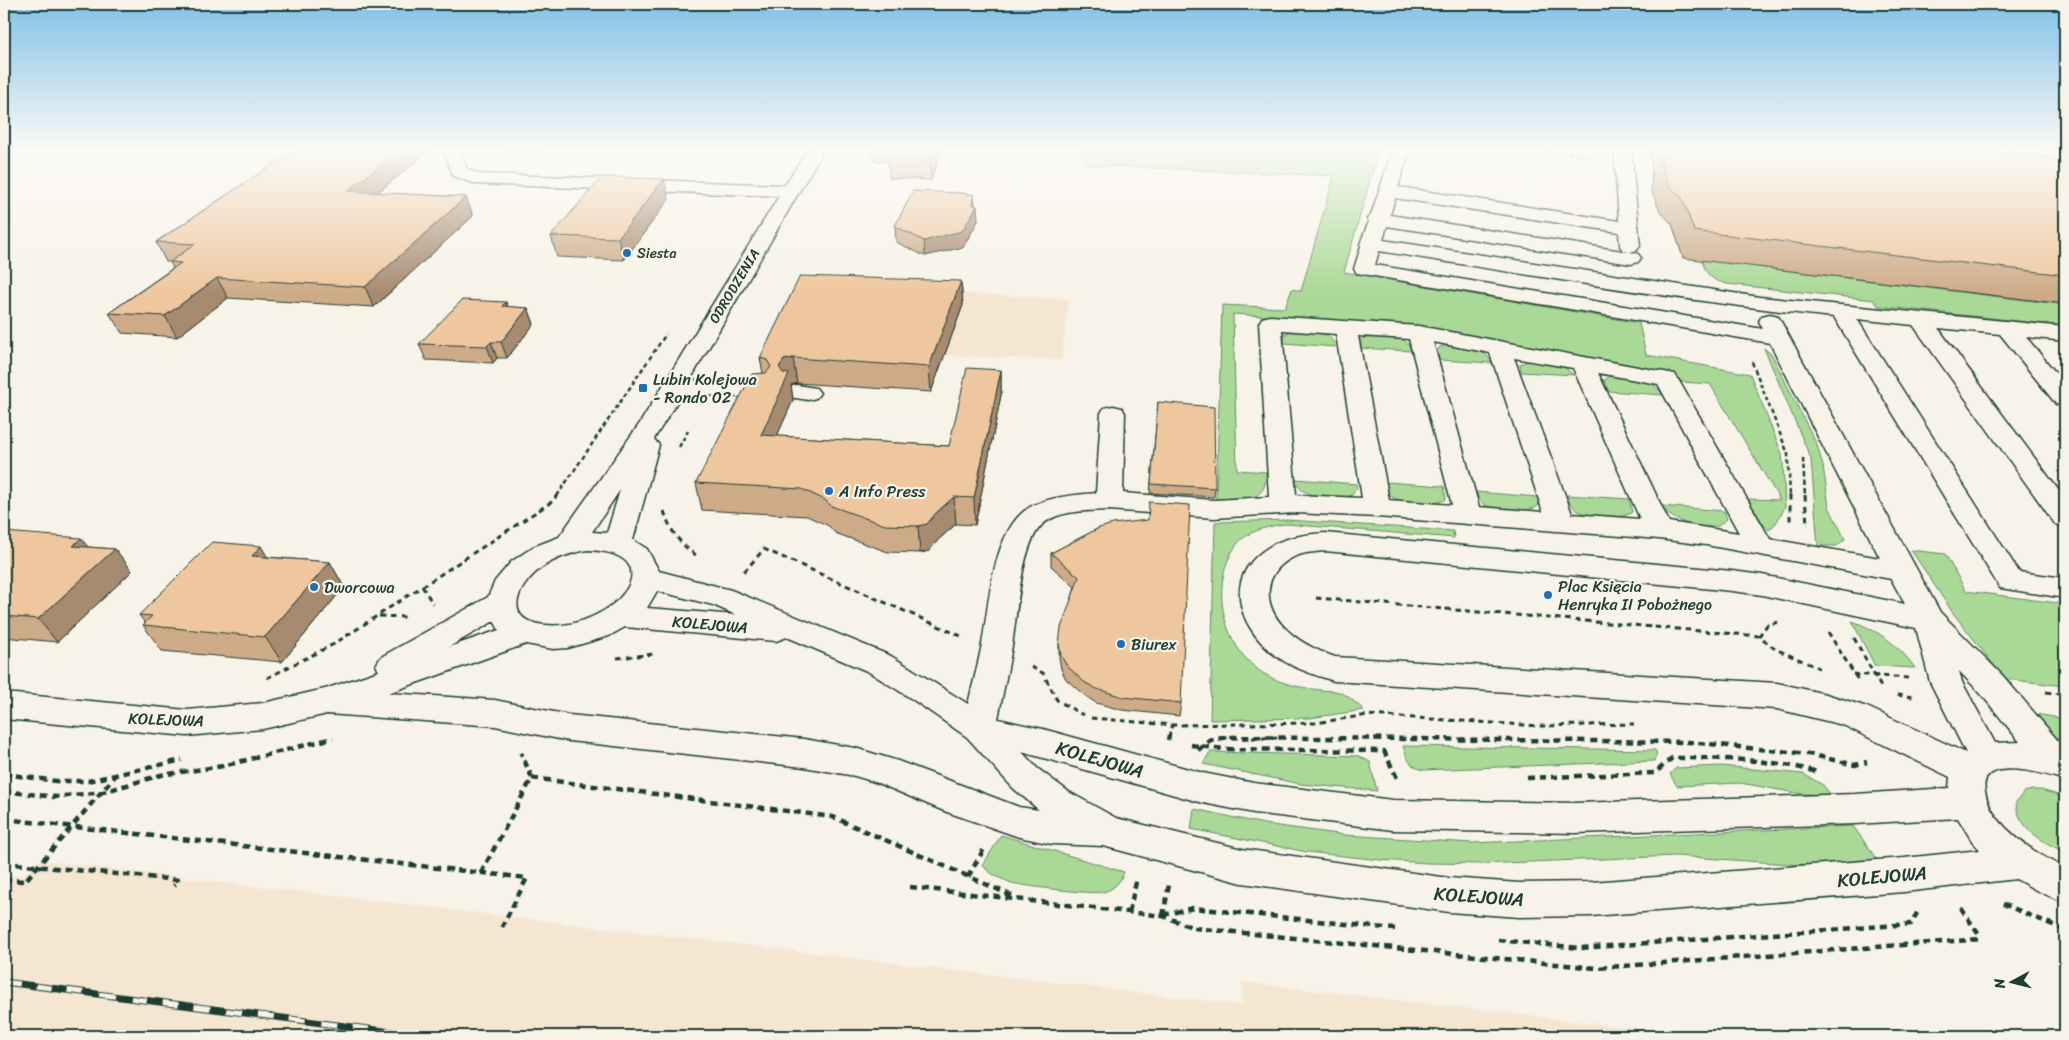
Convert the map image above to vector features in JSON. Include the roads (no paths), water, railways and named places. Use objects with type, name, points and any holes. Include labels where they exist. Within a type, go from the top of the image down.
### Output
[{"type":"street","name":"ODRODZENIA","points":[[569,544],[652,424],[787,198]]},
{"type":"street","points":[[1385,198],[1364,269],[1779,338]]},
{"type":"street","points":[[1430,198],[1629,228]]},
{"type":"street","points":[[1627,198],[1631,258],[1638,286]]},
{"type":"street","points":[[1377,219],[1631,258]]},
{"type":"street","points":[[1370,244],[1760,303],[2065,334]]},
{"type":"street","points":[[1760,303],[1901,571],[1929,620],[1992,685],[2060,764]]},
{"type":"street","points":[[1841,311],[2010,581],[2065,588]]},
{"type":"street","points":[[1920,319],[2065,518]]},
{"type":"street","points":[[1283,504],[1270,323],[1418,333],[1667,379],[1760,546]]},
{"type":"street","points":[[2006,327],[2065,400]]},
{"type":"street","points":[[1346,328],[1377,508]]},
{"type":"street","points":[[1418,333],[1468,515]]},
{"type":"street","points":[[1500,348],[1561,523]]},
{"type":"street","points":[[1582,363],[1659,530]]},
{"type":"street","points":[[674,386],[762,390]]},
{"type":"street","points":[[1109,501],[1113,413]]},
{"type":"street","name":"ODRODZENIA","points":[[618,544],[652,424]]},
{"type":"street","points":[[979,728],[996,651],[1012,555],[1021,531],[1034,517],[1050,509],[1083,503],[1109,501],[1214,509],[1283,504],[1377,508],[1659,530],[1706,536],[1901,571]]},
{"type":"street","points":[[603,541],[618,544],[633,552],[643,563],[646,578],[638,597],[619,616],[598,629],[572,636],[547,638],[525,633],[512,626],[504,616],[502,603],[504,591],[522,567],[552,550],[569,544],[603,541]]},
{"type":"street","points":[[1929,620],[1762,585],[1732,581],[1325,542],[1308,543],[1280,553],[1256,575],[1252,592],[1254,605],[1263,622],[1282,644],[1307,660],[1334,669],[1778,696],[1815,704],[1855,716],[1887,730],[1975,777]]},
{"type":"street","name":"KOLEJOWA","points":[[646,578],[721,597],[800,632],[880,664],[923,690],[979,728],[1024,778],[1056,804],[1108,832],[1242,866],[1449,895],[1519,900],[1590,899],[1904,875],[2021,862]]},
{"type":"street","name":"KOLEJOWA","points":[[327,701],[502,603]]},
{"type":"street","name":"KOLEJOWA","points":[[619,616],[800,632]]},
{"type":"street","points":[[1929,620],[1975,777],[1985,828],[1997,842],[2021,862],[2065,886]]},
{"type":"street","name":"KOLEJOWA","points":[[4,706],[187,723],[263,716],[327,701],[525,633]]},
{"type":"street","points":[[327,701],[495,713],[569,728],[804,753],[855,762],[886,771],[957,800],[1019,822],[1052,828],[1108,832]]},
{"type":"street","name":"KOLEJOWA","points":[[979,728],[1043,742],[1204,788],[1254,798],[1394,815],[1576,818],[1855,808],[1975,777],[2017,754],[2060,764]]},
{"type":"railway","points":[[4,982],[423,1036]]},
{"type":"place","name":"Siesta","points":[[627,253]]},
{"type":"place","name":"Lubin Kolejowa - Rondo 02","points":[[643,388]]},
{"type":"place","name":"A Info Press","points":[[829,491]]},
{"type":"place","name":"Dworcowa","points":[[314,587]]},
{"type":"place","name":"Plac Księcia Henryka II Pobożnego","points":[[1548,595]]},
{"type":"place","name":"Biurex","points":[[1121,644]]}]
